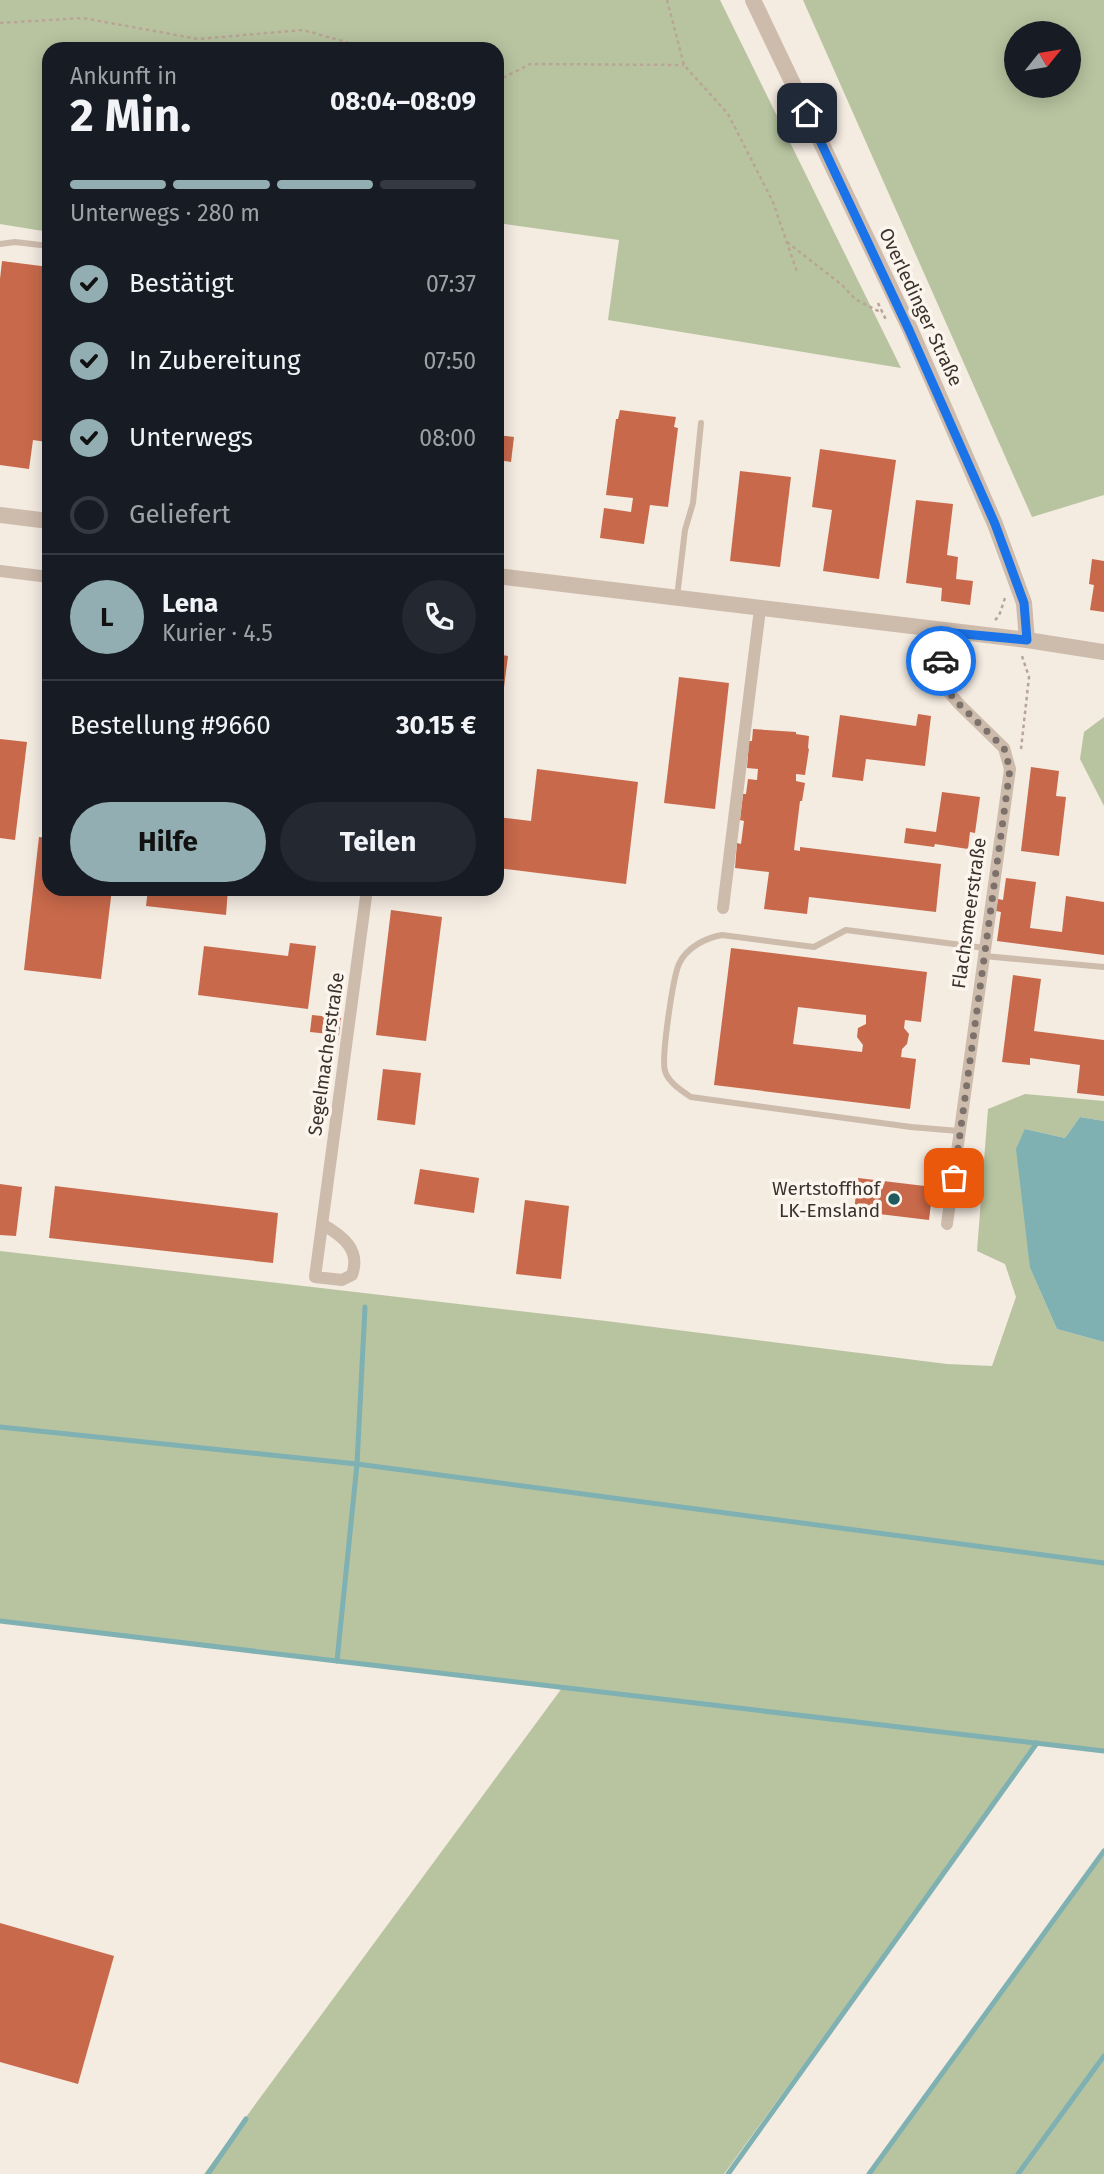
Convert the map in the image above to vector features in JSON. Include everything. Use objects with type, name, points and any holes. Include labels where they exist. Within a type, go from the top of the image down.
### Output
[{"type":"street","name":"Overledinger Straße","points":[[753,0],[909,330],[995,524],[1024,603],[1020,640]]},
{"type":"street","points":[[0,514],[42,520]]},
{"type":"street","points":[[0,570],[42,576]]},
{"type":"street","points":[[504,577],[1104,652]]},
{"type":"street","points":[[723,908],[760,609]]},
{"type":"street","name":"Flachsmeerstraße","points":[[943,632],[940,672],[945,688],[1004,748],[1010,769],[947,1224]]},
{"type":"street","name":"Segelmacherstraße","points":[[322,1224],[339,1234],[353,1252],[355,1265],[352,1275],[342,1280],[315,1277],[322,1224],[366,896]]},
{"type":"lane","points":[[0,244],[15,242],[42,245]]},
{"type":"lane","points":[[677,598],[685,530],[693,503],[701,423]]},
{"type":"lane","points":[[960,1132],[691,1097],[675,1085],[665,1072],[663,1048],[679,963],[699,942],[722,934],[814,947],[846,930],[1104,967]]},
{"type":"path","points":[[667,0],[684,65],[728,114],[773,202],[797,272]]},
{"type":"path","points":[[0,23],[83,18],[198,39],[303,30],[346,42]]},
{"type":"path","points":[[504,77],[530,64],[684,65]]},
{"type":"path","points":[[787,242],[856,299],[883,314]]},
{"type":"path","points":[[877,301],[889,326]]},
{"type":"path","points":[[992,622],[999,616],[1005,599],[1004,592]]},
{"type":"path","points":[[1020,640],[1029,677],[1020,757]]},
{"type":"green space","points":[[0,0],[720,0],[901,368],[608,320],[619,240],[504,224],[504,42],[42,42],[42,231],[0,224]]},
{"type":"green space","points":[[803,0],[1104,0],[1104,495],[1032,517]]},
{"type":"green space","points":[[1104,717],[1104,806],[1080,759],[1084,732]]},
{"type":"green space","points":[[1025,1094],[1104,1101],[1104,1121],[1080,1117],[1065,1138],[1025,1129],[1030,1268],[1057,1329],[1104,1342],[1104,1751],[1037,1743],[724,2174],[204,2174],[562,1688],[0,1621],[0,1251],[606,1321],[947,1364],[992,1366],[1016,1297],[1005,1264],[977,1251],[988,1109]]},
{"type":"green space","points":[[1104,1851],[1104,2174],[869,2174]]},
{"type":"water","points":[[1080,1117],[1104,1121],[1104,1342],[1057,1329],[1030,1268],[1016,1149],[1025,1129],[1065,1138]]},
{"type":"building","points":[[2,261],[42,266],[42,441],[33,440],[29,469],[0,465]]},
{"type":"building","points":[[620,410],[676,417],[674,427],[678,428],[668,507],[650,505],[644,544],[600,538],[604,508],[631,512],[633,498],[606,495],[616,419]]},
{"type":"building","points":[[504,436],[514,437],[511,462],[504,461]]},
{"type":"building","points":[[820,449],[896,460],[879,579],[823,571],[832,510],[812,507]]},
{"type":"building","points":[[740,471],[791,477],[780,567],[730,561]]},
{"type":"building","points":[[916,500],[953,504],[947,555],[958,557],[956,579],[973,581],[970,605],[941,601],[942,588],[906,583]]},
{"type":"building","points":[[1092,559],[1104,561],[1104,612],[1090,610],[1094,585],[1089,584]]},
{"type":"building","points":[[504,655],[508,656],[504,687]]},
{"type":"building","points":[[679,677],[729,683],[715,809],[664,803]]},
{"type":"building","points":[[918,714],[931,716],[925,766],[866,759],[863,781],[832,777],[840,715],[916,726]]},
{"type":"building","points":[[753,729],[796,732],[809,736],[805,775],[796,774],[796,781],[805,783],[794,850],[800,851],[800,847],[941,864],[936,912],[809,897],[807,914],[764,909],[769,872],[735,868],[737,843],[741,844],[744,821],[740,820],[743,794],[746,794],[748,779],[757,780],[758,769],[747,768],[749,741],[752,741]]},
{"type":"building","points":[[0,739],[27,742],[15,840],[0,838]]},
{"type":"building","points":[[1031,767],[1059,771],[1056,796],[1066,797],[1059,856],[1021,851]]},
{"type":"building","points":[[537,769],[638,782],[626,884],[504,869],[504,818],[531,821]]},
{"type":"building","points":[[942,792],[980,797],[975,833],[970,832],[968,849],[904,843],[906,828],[936,832]]},
{"type":"building","points":[[39,837],[42,837],[42,896],[111,896],[101,979],[24,970]]},
{"type":"building","points":[[1006,878],[1036,882],[1030,928],[1062,932],[1066,896],[1104,902],[1104,955],[997,941],[1001,912],[996,911],[998,899],[1003,900]]},
{"type":"building","points":[[147,896],[227,896],[226,915],[146,906]]},
{"type":"building","points":[[391,910],[442,917],[426,1041],[376,1035]]},
{"type":"building","points":[[290,943],[316,946],[308,1009],[198,995],[204,946],[288,956]]},
{"type":"building","points":[[731,948],[927,972],[921,1022],[905,1020],[904,1028],[909,1034],[901,1057],[916,1059],[910,1109],[714,1085]],"holes":[[[798,1007],[866,1015],[866,1024],[858,1028],[857,1037],[863,1045],[862,1052],[793,1044]]]},
{"type":"building","points":[[1013,975],[1041,979],[1034,1031],[1104,1040],[1104,1096],[1077,1093],[1080,1065],[1030,1058],[1030,1065],[1002,1062]]},
{"type":"building","points":[[312,1015],[341,1018],[339,1035],[310,1032]]},
{"type":"building","points":[[383,1069],[421,1073],[415,1125],[377,1120]]},
{"type":"building","points":[[420,1169],[479,1178],[474,1213],[414,1204]]},
{"type":"building","name":"Wertstoffhof LK-Emsland","points":[[858,1178],[933,1187],[929,1220],[854,1211]]},
{"type":"building","points":[[0,1184],[22,1187],[16,1236],[0,1235]]},
{"type":"building","points":[[55,1186],[278,1213],[273,1263],[49,1238]]},
{"type":"building","points":[[525,1200],[569,1206],[561,1279],[516,1274]]},
{"type":"building","points":[[0,1923],[114,1956],[78,2084],[0,2062]]},
{"type":"waterway","points":[[0,1621],[337,1661],[357,1464],[365,1307]]},
{"type":"waterway","points":[[0,1427],[357,1464],[1104,1563]]},
{"type":"waterway","points":[[337,1661],[1104,1751]]},
{"type":"waterway","points":[[728,2174],[1037,1743]]},
{"type":"waterway","points":[[869,2174],[1104,1851]]},
{"type":"waterway","points":[[1018,2174],[1104,2056]]},
{"type":"waterway","points":[[208,2174],[246,2119]]},
{"type":"way so far","points":[[941,661],[940,672],[945,688],[1004,748],[1010,769],[954,1178]]},
{"type":"place","name":"Wertstoffhof LK-Emsland","points":[[894,1199]]},
{"type":"route","points":[[807,113],[909,330],[995,524],[1024,603],[1027,640],[943,632],[941,661]]}]
